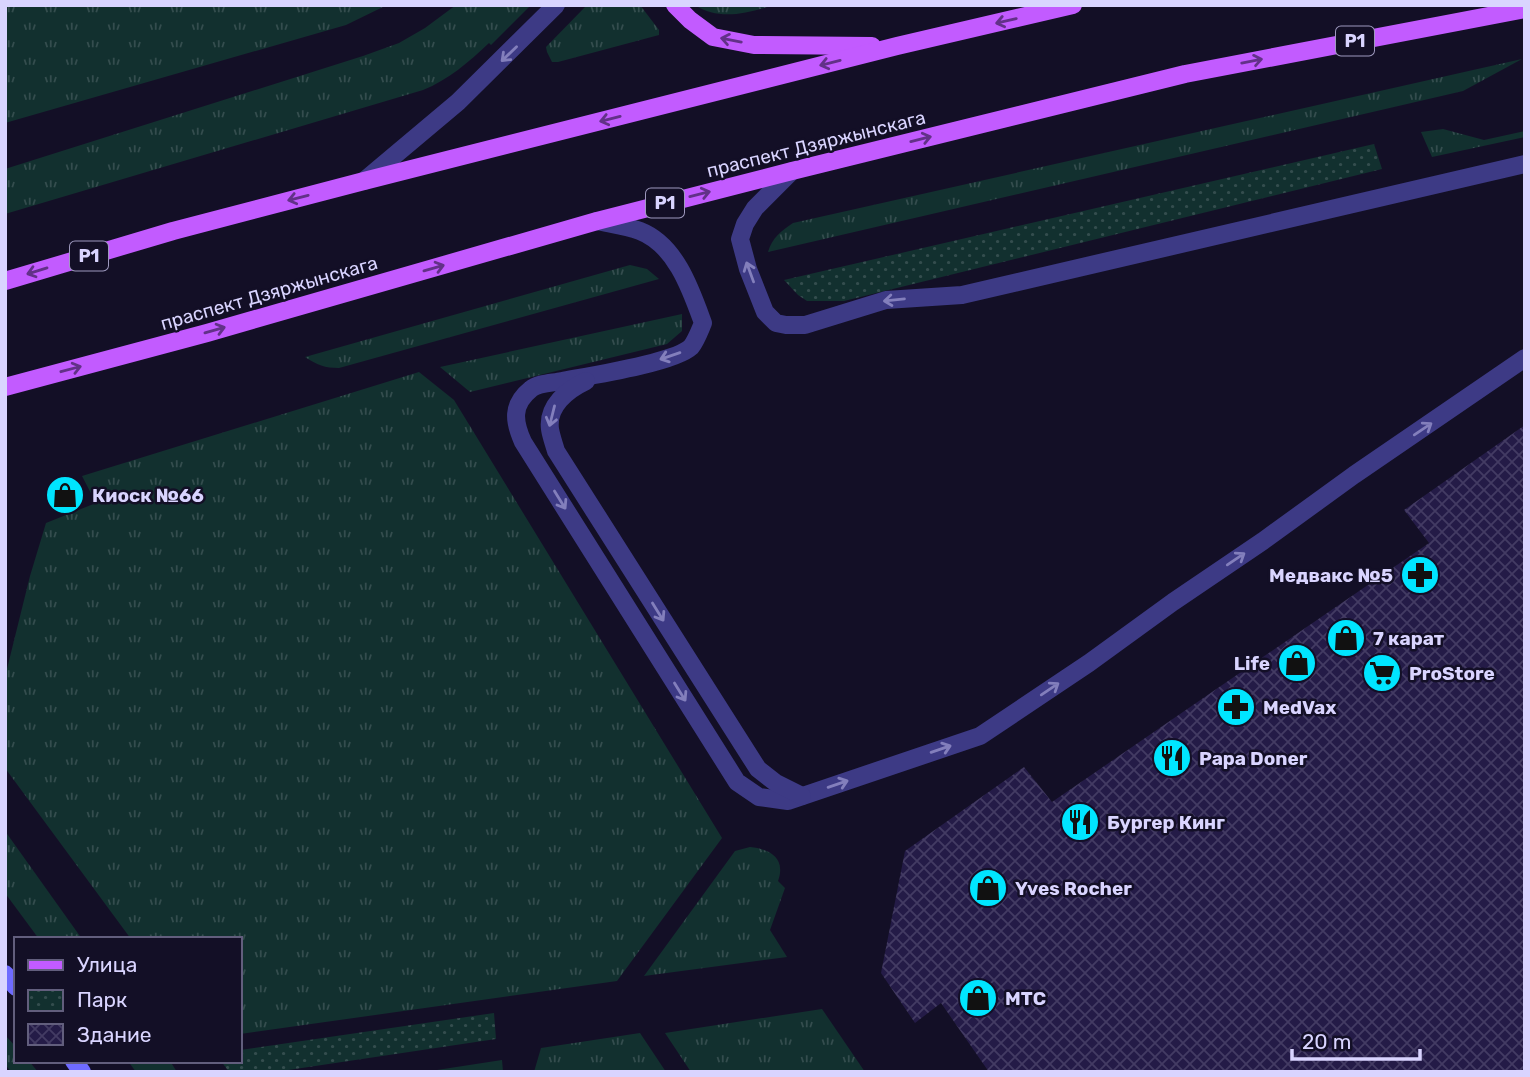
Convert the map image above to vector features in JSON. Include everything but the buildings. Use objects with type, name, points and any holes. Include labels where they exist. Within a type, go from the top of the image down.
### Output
[{"type":"main road","points":[[675,5],[713,37],[754,45],[897,46]]},
{"type":"main road","name":"Р1","points":[[5,281],[173,231],[365,181],[897,46],[1073,5]]},
{"type":"main road","name":"праспект Дзяржынскага","points":[[5,387],[207,333],[597,221],[792,171],[1185,74],[1525,9]]},
{"type":"street","points":[[365,181],[458,103],[556,5]]},
{"type":"street","points":[[792,171],[755,208],[745,223],[740,239],[748,269],[765,312],[776,323],[805,325],[886,300],[962,295],[1525,164]]},
{"type":"street","points":[[597,221],[642,231],[668,250],[688,284],[703,323],[692,346],[675,356],[533,387],[523,397],[516,411],[516,427],[737,782],[759,797],[789,800],[979,736],[1525,358]]},
{"type":"street","points":[[602,374],[575,386],[555,404],[549,427],[556,452],[758,769],[776,783],[802,796]]},
{"type":"green space","points":[[5,5],[387,5],[346,25],[5,123]]},
{"type":"green space","points":[[456,5],[531,5],[491,45],[489,43],[450,76],[423,90],[5,214],[5,169],[399,43]]},
{"type":"green space","points":[[587,5],[640,5],[659,30],[659,35],[552,62],[546,47]]},
{"type":"green space","points":[[695,5],[775,5],[745,13],[725,14]]},
{"type":"green space","points":[[1522,59],[1463,91],[768,252],[778,235],[793,223]]},
{"type":"green space","points":[[1443,129],[1484,140],[1525,131],[1525,137],[1432,157],[1421,132]]},
{"type":"green space","points":[[1374,144],[1382,169],[844,301],[807,301],[784,280]]},
{"type":"green space","points":[[630,265],[647,269],[659,279],[339,368],[321,366],[305,357]]},
{"type":"green space","points":[[682,314],[682,331],[667,344],[470,392],[440,367]]},
{"type":"green space","points":[[419,372],[454,400],[722,838],[617,981],[242,1034],[242,937],[130,937],[5,768],[5,677],[30,576],[46,523],[96,503],[82,476]]},
{"type":"green space","points":[[5,831],[81,937],[38,937],[5,893]]},
{"type":"green space","points":[[750,847],[770,853],[778,861],[778,881],[785,888],[770,930],[787,957],[644,976],[735,851]]},
{"type":"green space","points":[[822,1009],[865,1072],[691,1072],[665,1033]]},
{"type":"green space","points":[[494,1013],[496,1039],[275,1072],[229,1072],[222,1063],[242,1063],[242,1050]]},
{"type":"green space","points":[[640,1033],[666,1072],[534,1072],[541,1048]]},
{"type":"green space","points":[[5,1035],[14,1045],[14,1063],[31,1063],[38,1072],[11,1072],[5,1064]]},
{"type":"green space","points":[[502,1060],[503,1072],[424,1072]]},
{"type":"green space","points":[[129,1063],[171,1063],[177,1072],[136,1072]]},
{"type":"place","name":"Киоск №66","points":[[65,495]]},
{"type":"place","name":"Медвакс №5","points":[[1420,575]]},
{"type":"place","name":"7 карат","points":[[1346,638]]},
{"type":"place","name":"Life","points":[[1297,663]]},
{"type":"place","name":"ProStore","points":[[1382,673]]},
{"type":"place","name":"MedVax","points":[[1236,707]]},
{"type":"place","name":"Papa Doner","points":[[1172,758]]},
{"type":"place","name":"Бургер Кинг","points":[[1080,822]]},
{"type":"place","name":"Yves Rocher","points":[[988,888]]},
{"type":"place","name":"МТС","points":[[978,998]]}]
